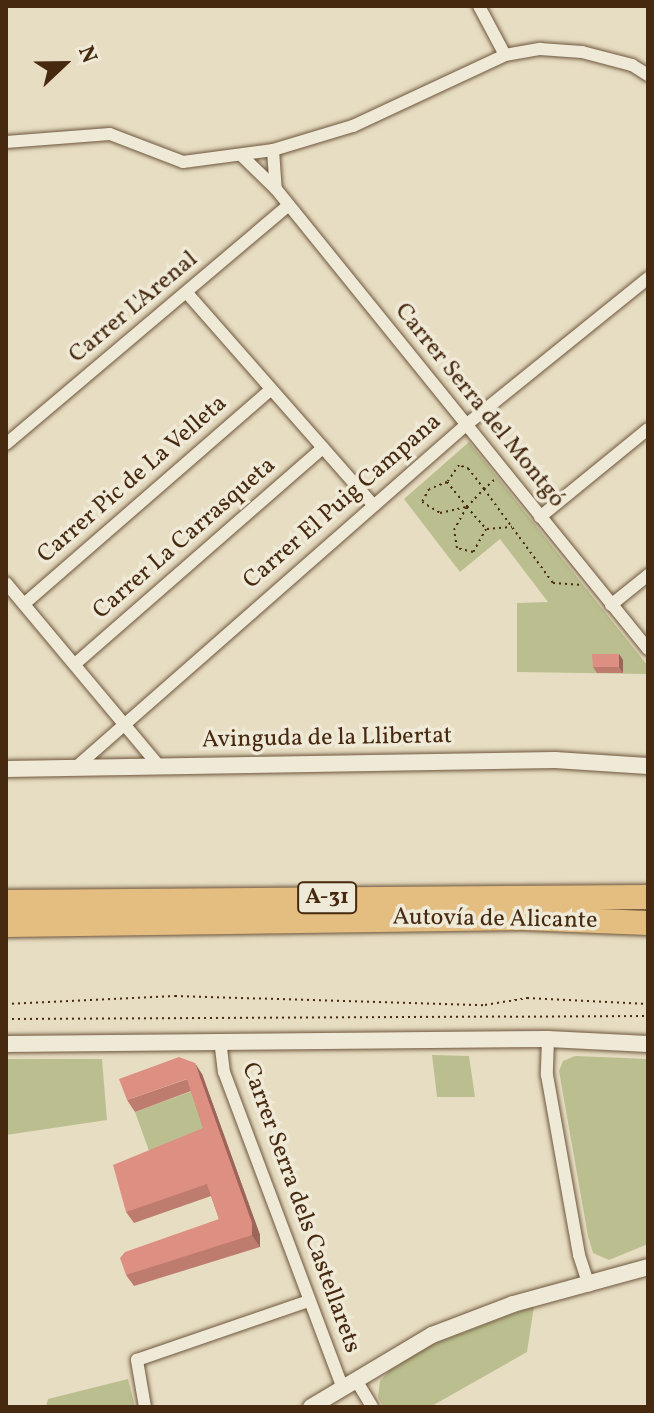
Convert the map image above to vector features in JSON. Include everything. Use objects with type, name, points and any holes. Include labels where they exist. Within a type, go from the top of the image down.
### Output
[{"type":"highway","name":"Autovía de Alicante","points":[[6,902],[648,897]]},
{"type":"highway","name":"Autovía de Alicante","points":[[6,925],[523,918],[648,923]]},
{"type":"street","points":[[479,6],[505,55]]},
{"type":"street","points":[[6,142],[110,134],[183,162],[273,150],[353,126],[505,55],[540,49],[582,52],[632,65],[648,75]]},
{"type":"street","points":[[273,150],[276,189]]},
{"type":"street","name":"Carrer Serra del Montgó","points":[[241,155],[276,189],[648,649]]},
{"type":"street","name":"Carrer L'Arenal","points":[[6,444],[289,205]]},
{"type":"street","name":"Carrer El Puig Campana","points":[[75,768],[123,721],[466,425],[648,278]]},
{"type":"street","points":[[187,293],[374,506]]},
{"type":"street","name":"Carrer Pic de La Velleta","points":[[24,604],[271,389]]},
{"type":"street","points":[[540,517],[648,429]]},
{"type":"street","name":"Carrer La Carrasqueta","points":[[75,664],[323,448]]},
{"type":"street","points":[[611,605],[648,575]]},
{"type":"street","points":[[6,583],[158,765]]},
{"type":"street","name":"Avinguda de la Llibertat","points":[[6,769],[555,760],[648,766]]},
{"type":"street","points":[[548,1039],[547,1075],[579,1255],[589,1285]]},
{"type":"street","points":[[6,1044],[548,1039],[648,1044]]},
{"type":"street","name":"Carrer Serra dels Castellarets","points":[[220,1040],[224,1072],[308,1301],[349,1384],[372,1407]]},
{"type":"street","points":[[311,1407],[432,1335],[513,1304],[648,1267]]},
{"type":"street","points":[[145,1407],[137,1360],[308,1301]]},
{"type":"path","points":[[467,507],[440,513],[422,502],[429,489],[447,482],[459,465],[469,469],[553,583],[573,588],[590,579]]},
{"type":"path","points":[[486,529],[473,552],[457,548],[454,530],[467,507],[504,472]]},
{"type":"path","points":[[447,482],[486,529]]},
{"type":"path","points":[[486,529],[514,527]]},
{"type":"path","points":[[6,1004],[175,996],[485,1005],[527,998],[648,1004]]},
{"type":"path","points":[[6,1019],[648,1016]]},
{"type":"green space","points":[[469,442],[648,666],[648,674],[517,672],[517,603],[548,602],[500,539],[460,572],[404,499]]},
{"type":"green space","points":[[432,1055],[469,1056],[475,1097],[437,1097]]},
{"type":"green space","points":[[575,1056],[648,1059],[648,1244],[609,1260],[593,1253],[588,1236],[559,1071],[563,1061]]},
{"type":"green space","points":[[6,1059],[102,1059],[107,1120],[6,1135]]},
{"type":"green space","points":[[195,1090],[211,1139],[152,1159],[135,1112]]},
{"type":"green space","points":[[534,1306],[527,1352],[430,1407],[383,1407],[378,1397],[380,1381],[389,1371],[428,1346]]},
{"type":"green space","points":[[128,1379],[135,1407],[46,1407],[48,1399]]},
{"type":"building","points":[[592,654],[619,654],[619,667],[593,667]]},
{"type":"building","points":[[179,1057],[195,1063],[252,1223],[252,1235],[126,1275],[120,1258],[125,1252],[219,1219],[207,1184],[126,1212],[113,1165],[203,1128],[187,1079],[127,1100],[119,1079]]}]
